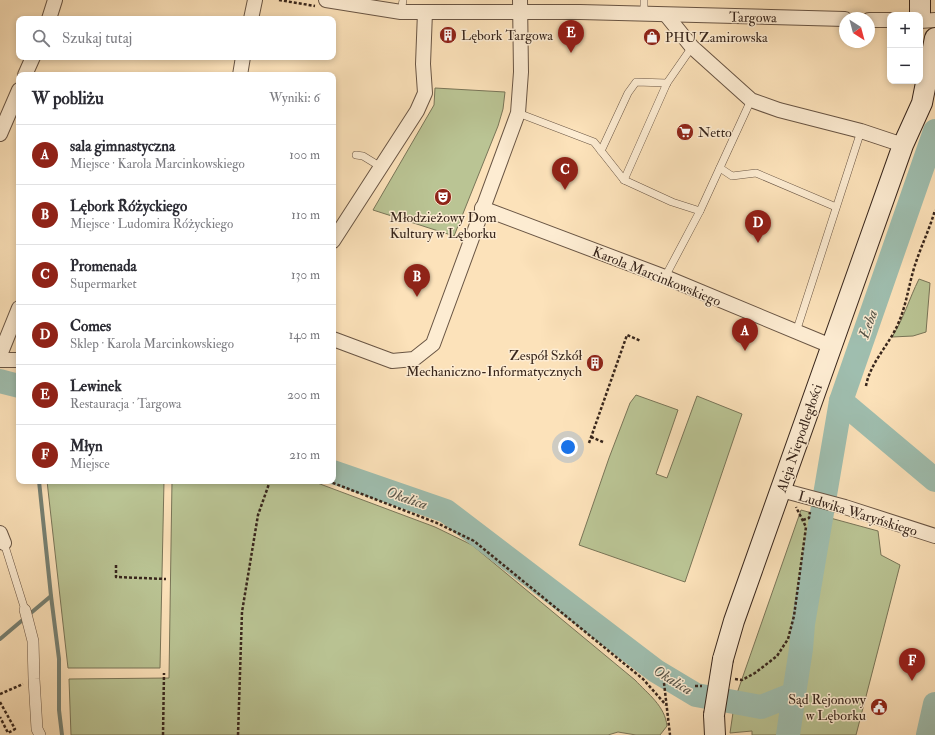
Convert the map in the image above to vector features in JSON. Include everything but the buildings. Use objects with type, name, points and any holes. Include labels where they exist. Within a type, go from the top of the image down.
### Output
[{"type":"main road","points":[[920,0],[920,12]]},
{"type":"main road","name":"Aleja Niepodległości","points":[[715,735],[714,715],[723,659],[734,621],[903,145],[922,103],[935,38]]},
{"type":"main road","name":"Aleja Niepodległości","points":[[903,145],[912,84]]},
{"type":"street","points":[[50,16],[55,0]]},
{"type":"street","points":[[252,16],[255,0]]},
{"type":"street","name":"Targowa","points":[[326,0],[402,6],[425,12],[520,6],[667,16],[839,19]]},
{"type":"street","points":[[336,340],[392,361],[414,359],[433,344],[518,113],[521,72],[520,6]]},
{"type":"street","points":[[336,236],[417,111],[425,93],[423,64],[425,12]]},
{"type":"street","points":[[667,16],[692,47],[751,100],[780,110],[861,131],[903,145]]},
{"type":"street","points":[[875,20],[887,20]]},
{"type":"street","points":[[923,21],[935,20]]},
{"type":"street","points":[[26,72],[32,60]]},
{"type":"street","points":[[240,72],[242,60]]},
{"type":"street","points":[[0,134],[16,97]]},
{"type":"street","name":"Karola Marcinkowskiego","points":[[482,208],[664,277],[795,333],[831,346]]},
{"type":"street","points":[[0,355],[16,315]]},
{"type":"street","points":[[0,360],[16,360]]},
{"type":"street","name":"Ludwika Waryńskiego","points":[[781,490],[802,499],[845,507],[935,536]]},
{"type":"street","points":[[25,610],[33,641],[37,729],[40,735]]},
{"type":"lane","points":[[644,0],[644,15]]},
{"type":"lane","points":[[624,180],[666,83],[692,47]]},
{"type":"lane","points":[[601,151],[628,93],[636,82],[666,83]]},
{"type":"lane","points":[[664,277],[700,212],[751,100]]},
{"type":"lane","points":[[518,113],[594,142],[624,180],[672,202],[700,212]]},
{"type":"lane","points":[[795,333],[861,131]]},
{"type":"lane","points":[[356,155],[363,156],[381,167]]},
{"type":"lane","points":[[720,168],[732,176],[756,173],[836,208]]},
{"type":"lane","points":[[2,538],[25,610]]},
{"type":"path","points":[[866,386],[877,359],[898,324],[910,288],[916,263],[935,210]]},
{"type":"path","points":[[589,443],[627,335],[641,341]]},
{"type":"path","points":[[591,438],[604,442]]},
{"type":"path","points":[[238,735],[242,612],[258,515],[269,484]]},
{"type":"path","points":[[336,484],[437,523],[474,541],[643,679],[666,705]]},
{"type":"path","points":[[734,679],[742,680],[756,673],[777,656],[788,639],[794,616],[806,527],[797,510],[802,499]]},
{"type":"path","points":[[802,519],[809,518],[810,512]]},
{"type":"path","points":[[116,565],[116,577],[166,579]]},
{"type":"path","points":[[163,735],[164,673]]},
{"type":"path","points":[[0,694],[34,680]]},
{"type":"path","points":[[664,683],[669,734]]},
{"type":"path","points":[[695,686],[703,686]]},
{"type":"path","points":[[0,702],[15,729],[12,731]]},
{"type":"path","points":[[0,717],[8,733],[12,731]]},
{"type":"path","points":[[12,731],[14,735]]},
{"type":"green space","points":[[435,88],[505,92],[503,109],[498,126],[454,236],[373,210],[434,105]]},
{"type":"green space","points":[[919,279],[930,283],[926,332],[913,336],[892,337],[900,323]]},
{"type":"green space","points":[[636,395],[678,410],[656,474],[667,478],[697,396],[742,414],[685,582],[579,545],[609,458],[630,403]]},
{"type":"green space","points":[[47,484],[164,484],[160,668],[68,668]]},
{"type":"green space","points":[[172,484],[320,484],[435,527],[472,545],[635,680],[659,706],[666,719],[667,726],[660,735],[636,735],[618,732],[608,735],[71,735],[69,679],[169,678]]},
{"type":"green space","points":[[801,510],[878,531],[881,555],[900,565],[856,735],[752,735],[752,731],[730,733],[735,699]]},
{"type":"waterway","name":"Łeba","points":[[935,131],[841,401],[935,480]]},
{"type":"waterway","name":"Okalica","points":[[0,381],[16,385]]},
{"type":"waterway","name":"Okalica","points":[[336,473],[446,511],[656,671],[696,695],[761,707],[794,694],[801,649],[803,624],[841,401]]},
{"type":"waterway","points":[[0,639],[51,596],[39,484]]},
{"type":"waterway","points":[[51,596],[59,659],[59,710],[62,735]]},
{"type":"waterway","name":"Łeba","points":[[788,735],[794,694]]},
{"type":"waterway","name":"Łeba","points":[[928,735],[935,704]]},
{"type":"place","name":"Lębork Targowa","points":[[448,35]]},
{"type":"place","name":"PHU Zamirowska","points":[[652,37]]},
{"type":"place","name":"Lewinek","points":[[571,53]]},
{"type":"place","name":"Netto","points":[[685,132]]},
{"type":"place","name":"Promenada","points":[[565,190]]},
{"type":"place","name":"Młodzieżowy Dom Kultury w Lęborku","points":[[443,197]]},
{"type":"place","name":"Comes","points":[[758,243]]},
{"type":"place","name":"Lębork Różyckiego","points":[[417,297]]},
{"type":"place","name":"sala gimnastyczna","points":[[745,351]]},
{"type":"place","name":"Zespół Szkół Mechaniczno-Informatycznych","points":[[595,363]]},
{"type":"place","name":"Młyn","points":[[912,681]]},
{"type":"place","name":"Sąd Rejonowy w Lęborku","points":[[879,707]]}]
